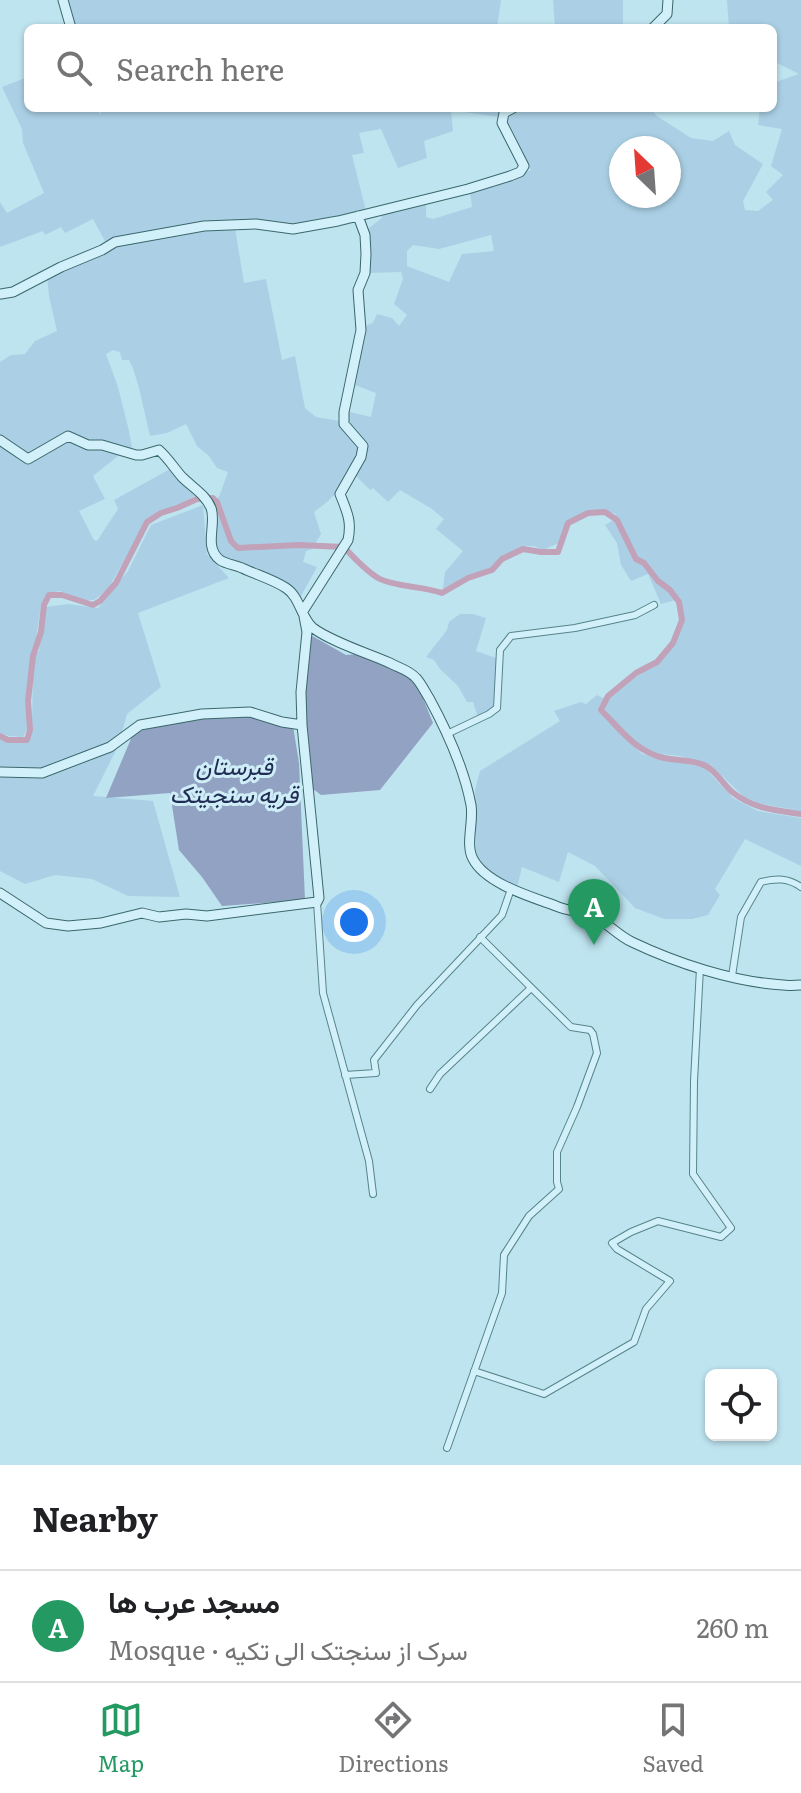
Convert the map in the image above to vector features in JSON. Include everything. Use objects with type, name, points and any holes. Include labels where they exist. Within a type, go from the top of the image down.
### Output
[{"type":"street","points":[[63,0],[70,24]]},
{"type":"street","points":[[656,24],[667,14],[668,0]]},
{"type":"street","points":[[0,293],[13,292],[128,238],[204,226],[256,224],[293,229],[454,193],[520,172],[524,166],[502,123],[506,112]]},
{"type":"street","points":[[358,216],[365,235],[365,273],[358,290],[361,330],[344,424],[363,446],[361,457],[340,494],[350,519],[348,540],[303,611],[307,632],[301,692],[319,898],[323,993],[369,1161],[373,1194]]},
{"type":"street","points":[[0,440],[28,459],[68,436],[88,445],[102,445],[136,455],[159,450],[210,506],[213,516],[211,546],[221,561],[265,576],[290,590],[311,626],[349,647],[408,671],[417,679],[447,734],[472,808],[470,852],[478,866],[497,882],[556,907],[597,918],[630,941],[679,962],[732,976],[801,985]]},
{"type":"street","points":[[447,734],[497,708],[500,650],[511,636],[575,628],[635,615],[654,605]]},
{"type":"street","points":[[0,772],[42,773],[110,747],[140,725],[202,714],[250,712],[302,725]]},
{"type":"street","points":[[732,976],[741,917],[761,882],[777,878],[792,881],[801,887]]},
{"type":"street","points":[[345,1075],[376,1073],[374,1060],[417,1005],[502,915],[511,889]]},
{"type":"street","points":[[0,893],[46,923],[68,926],[101,923],[142,913],[159,917],[186,914],[207,916],[317,902]]},
{"type":"street","points":[[447,1448],[502,1293],[504,1255],[529,1216],[559,1189],[557,1152],[597,1053],[590,1030],[571,1027],[480,937]]},
{"type":"street","points":[[474,1371],[544,1394],[634,1342],[646,1309],[670,1281],[612,1243],[658,1221],[721,1237],[731,1228],[693,1174],[700,968]]},
{"type":"street","points":[[430,1089],[440,1074],[531,988]]},
{"type":"shaded area","points":[[67,0],[501,0],[498,24],[74,24]]},
{"type":"shaded area","points":[[553,0],[623,0],[623,24],[555,24]]},
{"type":"shaded area","points":[[727,0],[801,0],[801,811],[762,804],[744,797],[711,765],[643,748],[605,710],[609,695],[662,660],[677,639],[683,618],[679,599],[661,604],[648,574],[631,581],[621,565],[617,543],[605,525],[616,514],[601,510],[584,512],[567,522],[559,543],[543,550],[525,546],[501,557],[491,569],[443,589],[445,572],[463,551],[436,529],[444,519],[400,490],[388,502],[373,488],[370,490],[353,473],[365,453],[344,424],[346,411],[371,417],[376,393],[352,384],[362,327],[373,323],[377,314],[392,318],[399,326],[407,315],[394,304],[403,279],[401,272],[368,273],[365,231],[382,218],[379,213],[426,203],[426,217],[433,219],[472,207],[470,191],[531,170],[505,124],[508,114],[513,112],[654,112],[691,138],[713,141],[729,131],[735,145],[763,164],[743,201],[745,210],[758,211],[773,200],[766,192],[783,175],[771,166],[782,129],[758,125],[760,112],[777,112],[777,82],[799,74],[777,63],[777,24],[729,24]],"holes":[[[491,235],[494,251],[462,254],[449,282],[407,266],[407,251],[413,245],[439,249]]]},
{"type":"shaded area","points":[[24,79],[24,112],[99,112],[100,115],[101,112],[451,112],[453,131],[424,141],[427,158],[398,168],[381,129],[359,133],[364,153],[352,155],[366,211],[301,225],[279,223],[168,228],[105,241],[93,219],[65,233],[61,227],[45,235],[43,231],[0,247],[0,202],[7,213],[44,193],[23,143],[22,129],[2,87]]},
{"type":"shaded area","points":[[464,112],[504,112],[498,117]]},
{"type":"shaded area","points":[[209,228],[235,228],[244,283],[266,279],[282,360],[295,356],[305,408],[316,417],[340,421],[359,445],[359,456],[340,489],[314,512],[321,534],[312,549],[306,551],[303,562],[317,567],[300,598],[217,555],[213,504],[219,497],[228,472],[217,468],[197,446],[186,424],[167,433],[150,436],[133,368],[129,360],[122,360],[120,352],[113,350],[106,354],[129,431],[130,451],[76,437],[32,457],[0,436],[0,362],[11,355],[25,354],[35,341],[57,331],[47,277],[126,243]]},
{"type":"shaded area","points":[[68,440],[123,452],[93,476],[105,499],[79,511],[94,540],[97,541],[118,509],[114,500],[172,468],[195,496],[146,522],[108,589],[94,600],[59,591],[46,595],[41,605],[34,653],[39,651],[46,607],[68,604],[98,608],[128,571],[151,525],[203,505],[207,554],[229,578],[138,613],[161,687],[127,714],[120,740],[42,769],[0,770],[0,735],[29,742],[33,662],[26,697],[27,729],[23,737],[0,733],[0,445],[27,463]]},
{"type":"shaded area","points":[[460,614],[486,618],[476,651],[496,658],[499,671],[494,709],[478,718],[473,702],[467,702],[458,686],[434,660],[426,657],[447,630],[449,622]]},
{"type":"shaded area","points":[[597,695],[605,699],[599,711],[642,754],[705,768],[733,798],[758,811],[801,818],[801,866],[745,839],[715,889],[720,895],[708,915],[692,919],[664,919],[635,908],[595,866],[568,852],[559,882],[522,867],[517,888],[484,866],[476,850],[475,790],[480,771],[560,721],[554,711],[581,702],[586,704]]},
{"type":"shaded area","points":[[117,748],[93,796],[153,801],[180,897],[128,896],[92,879],[55,875],[25,884],[0,871],[0,777],[52,773]]},
{"type":"green space","name":"قبرستان قریه سنجیتک","points":[[307,633],[346,655],[359,654],[401,671],[418,686],[433,723],[380,790],[321,795],[313,789],[297,702]]},
{"type":"green space","name":"قبرستان قریه سنجیتک","points":[[241,713],[293,726],[299,763],[305,900],[222,906],[179,850],[170,793],[106,798],[133,734],[159,724]]},
{"type":"waterway","points":[[0,736],[8,740],[27,740],[33,656],[49,595],[62,595],[93,605],[100,601],[116,583],[147,522],[197,499],[213,498],[217,502],[231,541],[238,548],[298,545],[344,547],[378,578],[442,593],[468,578],[492,570],[502,559],[523,549],[558,552],[568,523],[588,513],[605,512],[617,520],[636,559],[644,563],[679,602],[682,620],[673,643],[657,662],[636,673],[608,696],[601,710],[629,739],[654,755],[706,766],[740,798],[773,810],[801,814]]},
{"type":"place","name":"مسجد عرب ها","points":[[594,945]]}]
